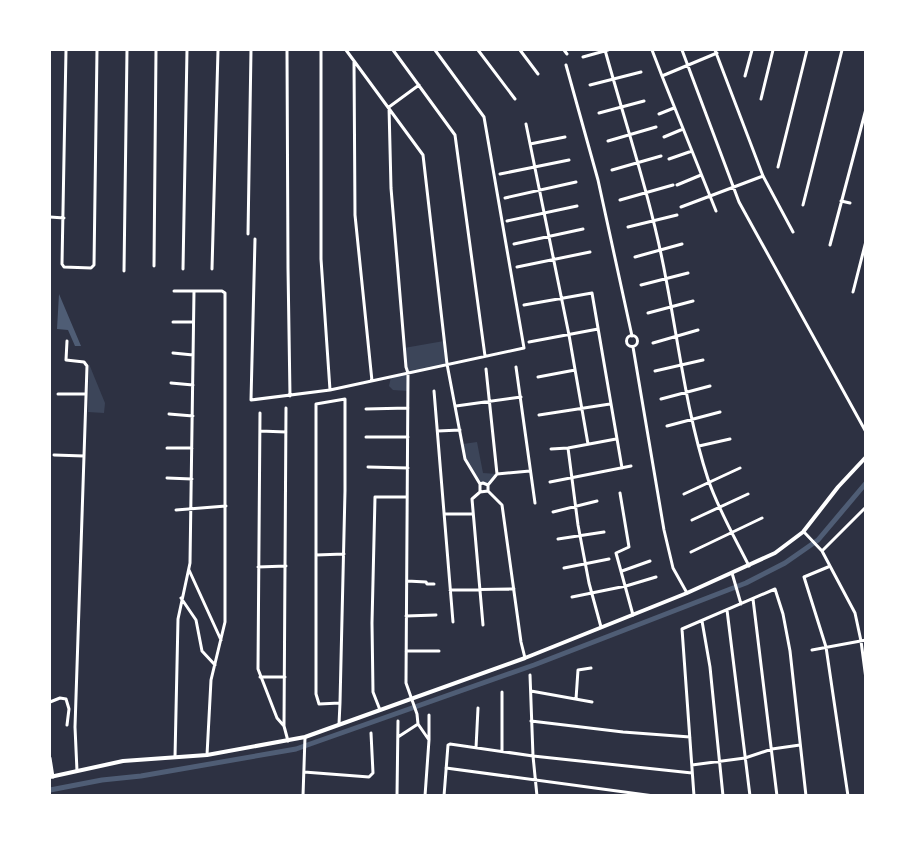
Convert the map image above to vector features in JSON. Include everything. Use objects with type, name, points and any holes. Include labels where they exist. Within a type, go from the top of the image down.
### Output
[{"type":"street","points":[[66,50],[63,266],[93,267],[97,50]]},
{"type":"street","points":[[124,271],[127,50]]},
{"type":"street","points":[[154,266],[156,50]]},
{"type":"street","points":[[183,269],[187,50]]},
{"type":"street","points":[[212,268],[218,50]]},
{"type":"street","points":[[248,234],[251,50]]},
{"type":"street","points":[[287,50],[290,396]]},
{"type":"street","points":[[321,50],[321,259],[330,390]]},
{"type":"street","points":[[346,50],[423,155],[447,364],[465,459],[480,484],[480,492]]},
{"type":"street","points":[[393,50],[455,135],[485,356]]},
{"type":"street","points":[[255,239],[251,400],[330,390],[524,348],[484,117],[435,50]]},
{"type":"street","points":[[478,50],[514,99]]},
{"type":"street","points":[[520,50],[538,74]]},
{"type":"street","points":[[564,50],[567,54]]},
{"type":"street","points":[[583,57],[607,50],[613,80],[638,163],[660,250],[699,447],[709,482],[748,566]]},
{"type":"street","points":[[652,50],[716,212]]},
{"type":"street","points":[[682,50],[739,202],[866,432]]},
{"type":"street","points":[[745,76],[752,50]]},
{"type":"street","points":[[761,99],[773,50]]},
{"type":"street","points":[[778,167],[807,50]]},
{"type":"street","points":[[803,205],[842,50]]},
{"type":"street","points":[[662,76],[688,66],[716,51],[763,176],[793,232]]},
{"type":"street","points":[[354,60],[356,215],[372,381]]},
{"type":"street","points":[[566,65],[598,180],[632,336],[637,340],[633,347],[664,530],[673,568],[687,593]]},
{"type":"street","points":[[590,85],[641,72]]},
{"type":"street","points":[[389,107],[419,85]]},
{"type":"street","points":[[599,113],[644,101]]},
{"type":"street","points":[[389,107],[391,189],[408,373],[406,683],[417,714],[418,724],[429,740]]},
{"type":"street","points":[[659,114],[674,108]]},
{"type":"street","points":[[830,245],[866,109]]},
{"type":"street","points":[[526,124],[569,335],[588,444]]},
{"type":"street","points":[[608,141],[656,127]]},
{"type":"street","points":[[664,137],[683,129]]},
{"type":"street","points":[[530,144],[565,137]]},
{"type":"street","points":[[669,159],[692,152]]},
{"type":"street","points":[[612,170],[662,156]]},
{"type":"street","points":[[500,174],[569,160]]},
{"type":"street","points":[[620,200],[675,185],[701,175]]},
{"type":"street","points":[[681,207],[763,176]]},
{"type":"street","points":[[505,198],[576,182]]},
{"type":"street","points":[[840,201],[850,203]]},
{"type":"street","points":[[507,221],[577,206]]},
{"type":"street","points":[[628,228],[677,215]]},
{"type":"street","points":[[50,217],[64,218]]},
{"type":"street","points":[[514,244],[583,229]]},
{"type":"street","points":[[853,292],[866,241]]},
{"type":"street","points":[[635,256],[682,244]]},
{"type":"street","points":[[517,267],[590,252]]},
{"type":"street","points":[[641,285],[688,273]]},
{"type":"street","points":[[174,291],[224,291],[225,622],[210,692],[207,755]]},
{"type":"street","points":[[175,757],[178,619],[189,570],[192,509],[194,291]]},
{"type":"street","points":[[524,305],[592,293],[622,468]]},
{"type":"street","points":[[648,313],[693,302]]},
{"type":"street","points":[[173,322],[193,322]]},
{"type":"street","points":[[529,342],[598,329]]},
{"type":"street","points":[[653,343],[698,330]]},
{"type":"street","points":[[632,336],[628,337],[626,342],[633,347]]},
{"type":"street","points":[[67,341],[66,360],[84,362],[87,366],[75,728],[76,771]]},
{"type":"street","points":[[173,353],[193,355]]},
{"type":"street","points":[[655,371],[703,360]]},
{"type":"street","points":[[516,367],[535,503]]},
{"type":"street","points":[[486,369],[498,474]]},
{"type":"street","points":[[538,377],[575,370]]},
{"type":"street","points":[[171,383],[193,385]]},
{"type":"street","points":[[661,399],[710,386]]},
{"type":"street","points":[[434,391],[453,622]]},
{"type":"street","points":[[58,394],[86,394]]},
{"type":"street","points":[[456,406],[521,397]]},
{"type":"street","points":[[339,724],[340,704],[344,554],[345,399],[316,404],[316,694],[319,704],[340,704]]},
{"type":"street","points":[[539,415],[610,404]]},
{"type":"street","points":[[286,408],[284,726],[288,741]]},
{"type":"street","points":[[366,409],[408,408]]},
{"type":"street","points":[[667,426],[720,412]]},
{"type":"street","points":[[260,413],[258,669],[277,718],[284,726]]},
{"type":"street","points":[[169,414],[193,416]]},
{"type":"street","points":[[438,431],[460,430]]},
{"type":"street","points":[[260,431],[286,432]]},
{"type":"street","points":[[366,437],[408,437]]},
{"type":"street","points":[[551,449],[616,439]]},
{"type":"street","points":[[699,447],[730,439]]},
{"type":"street","points":[[167,448],[192,448]]},
{"type":"street","points":[[568,448],[581,536],[601,627]]},
{"type":"street","points":[[54,454],[84,456]]},
{"type":"street","points":[[50,758],[51,777],[123,761],[207,755],[305,737],[412,700],[633,615],[775,553],[803,531],[838,487],[866,457]]},
{"type":"street","points":[[550,482],[631,466]]},
{"type":"street","points":[[368,467],[408,468]]},
{"type":"street","points":[[684,494],[740,468]]},
{"type":"street","points":[[525,658],[502,505],[488,491],[488,485],[498,474],[531,471]]},
{"type":"street","points":[[167,478],[192,479]]},
{"type":"street","points":[[480,484],[488,485]]},
{"type":"street","points":[[483,625],[472,499],[480,492],[488,491]]},
{"type":"street","points":[[620,493],[629,547],[616,552],[633,615]]},
{"type":"street","points":[[692,520],[748,494]]},
{"type":"street","points":[[380,710],[373,692],[375,497],[407,497]]},
{"type":"street","points":[[553,512],[597,501]]},
{"type":"street","points":[[176,510],[226,506]]},
{"type":"street","points":[[821,550],[866,507]]},
{"type":"street","points":[[444,514],[473,514]]},
{"type":"street","points":[[691,552],[762,518]]},
{"type":"street","points":[[803,531],[821,550],[828,567],[855,613],[863,641],[866,679]]},
{"type":"street","points":[[558,539],[604,532]]},
{"type":"street","points":[[316,555],[344,554]]},
{"type":"street","points":[[564,568],[609,559]]},
{"type":"street","points":[[622,571],[650,561]]},
{"type":"street","points":[[258,567],[286,566]]},
{"type":"street","points":[[828,567],[804,577],[826,647],[848,795]]},
{"type":"street","points":[[189,570],[222,642]]},
{"type":"street","points":[[732,573],[741,604]]},
{"type":"street","points":[[572,597],[626,586],[656,577]]},
{"type":"street","points":[[407,581],[434,584]]},
{"type":"street","points":[[694,795],[682,629],[775,589],[783,614],[790,651],[806,795]]},
{"type":"street","points":[[450,590],[514,590]]},
{"type":"street","points":[[181,598],[196,620],[204,655],[215,665]]},
{"type":"street","points":[[753,598],[777,795]]},
{"type":"street","points":[[727,610],[750,795]]},
{"type":"street","points":[[406,616],[436,615]]},
{"type":"street","points":[[702,621],[710,667],[723,795]]},
{"type":"street","points":[[812,650],[863,641]]},
{"type":"street","points":[[406,651],[439,651]]},
{"type":"street","points":[[576,699],[578,670],[591,668]]},
{"type":"street","points":[[530,675],[532,756],[537,795]]},
{"type":"street","points":[[260,677],[285,677]]},
{"type":"street","points":[[531,691],[592,702]]},
{"type":"street","points":[[502,692],[502,751]]},
{"type":"street","points":[[50,702],[60,698],[66,699],[69,709],[67,725]]},
{"type":"street","points":[[476,748],[478,708]]},
{"type":"street","points":[[425,795],[429,715]]},
{"type":"street","points":[[397,795],[398,721]]},
{"type":"street","points":[[531,722],[690,737]]},
{"type":"street","points":[[398,737],[418,724]]},
{"type":"street","points":[[304,772],[369,777],[373,773],[371,733]]},
{"type":"street","points":[[303,795],[305,737]]},
{"type":"street","points":[[444,795],[448,745],[450,744],[532,756],[692,772]]},
{"type":"street","points":[[692,765],[719,763],[745,758],[772,749],[800,745]]},
{"type":"street","points":[[446,768],[654,795]]},
{"type":"shaded area","points":[[59,294],[81,346],[75,346],[68,330],[57,329]]},
{"type":"shaded area","points":[[444,341],[447,364],[408,373],[404,348]]},
{"type":"shaded area","points":[[89,364],[105,403],[104,413],[88,412]]},
{"type":"shaded area","points":[[408,373],[408,391],[393,390],[389,386],[391,377]]},
{"type":"shaded area","points":[[477,442],[483,473],[497,474],[488,485],[480,484],[465,459],[463,444]]},
{"type":"waterway","points":[[50,790],[296,749],[534,665],[746,583],[785,563],[818,540],[866,483]]}]
